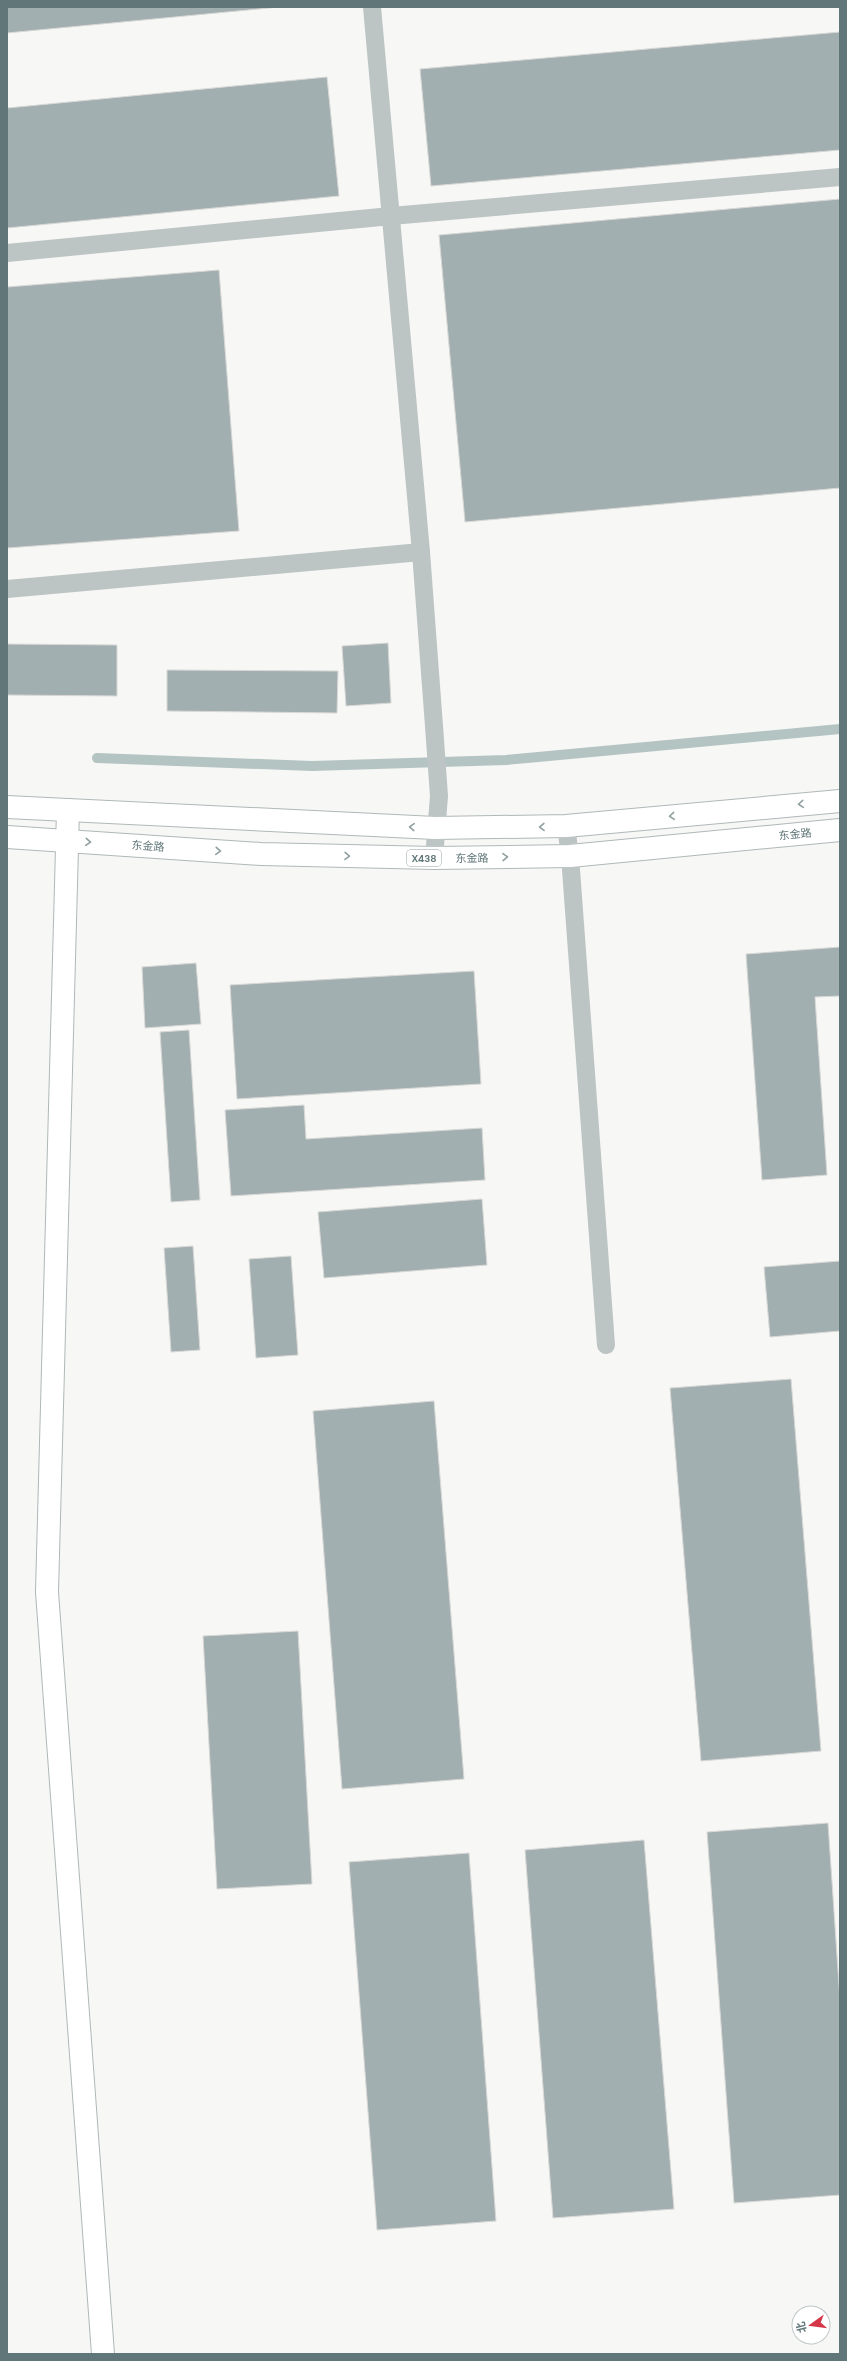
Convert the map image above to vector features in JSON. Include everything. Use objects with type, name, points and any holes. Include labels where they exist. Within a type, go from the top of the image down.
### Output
[{"type":"main road","points":[[7,807],[435,828],[566,826],[840,801]]},
{"type":"main road","points":[[68,810],[47,1592],[103,2354]]},
{"type":"main road","name":"东金路","points":[[7,837],[261,854],[434,858],[570,856],[840,830]]},
{"type":"lane","points":[[372,7],[421,552],[434,726],[439,796],[435,828],[434,858]]},
{"type":"lane","points":[[7,253],[391,216],[840,177]]},
{"type":"lane","points":[[7,589],[421,552]]},
{"type":"lane","points":[[566,826],[570,856],[606,1345]]},
{"type":"building","points":[[7,7],[280,7],[7,33]]},
{"type":"building","points":[[840,32],[840,150],[431,186],[420,69]]},
{"type":"building","points":[[327,77],[339,196],[7,228],[7,108]]},
{"type":"building","points":[[840,199],[840,488],[465,522],[439,235]]},
{"type":"building","points":[[219,270],[239,531],[7,548],[7,287]]},
{"type":"building","points":[[388,643],[391,703],[346,706],[342,646]]},
{"type":"building","points":[[7,644],[117,645],[117,696],[7,695]]},
{"type":"building","points":[[167,670],[338,671],[337,713],[167,711]]},
{"type":"building","points":[[840,947],[840,996],[815,997],[827,1175],[762,1180],[746,954]]},
{"type":"building","points":[[196,963],[201,1024],[145,1028],[142,967]]},
{"type":"building","points":[[474,971],[481,1084],[237,1099],[230,985]]},
{"type":"building","points":[[189,1030],[200,1200],[171,1202],[160,1032]]},
{"type":"building","points":[[304,1105],[306,1139],[482,1128],[485,1180],[231,1196],[225,1110]]},
{"type":"building","points":[[482,1199],[487,1265],[324,1278],[318,1212]]},
{"type":"building","points":[[193,1246],[200,1350],[171,1352],[164,1248]]},
{"type":"building","points":[[291,1256],[298,1355],[256,1358],[249,1259]]},
{"type":"building","points":[[840,1261],[840,1331],[770,1337],[764,1267]]},
{"type":"building","points":[[791,1379],[821,1751],[701,1761],[670,1388]]},
{"type":"building","points":[[434,1401],[464,1779],[342,1789],[313,1411]]},
{"type":"building","points":[[298,1631],[312,1884],[217,1889],[203,1636]]},
{"type":"building","points":[[828,1823],[840,2000],[840,2195],[734,2203],[707,1832]]},
{"type":"building","points":[[644,1840],[674,2209],[553,2218],[525,1850]]},
{"type":"building","points":[[469,1853],[496,2221],[377,2230],[349,1862]]},
{"type":"waterway","points":[[97,758],[312,766],[506,760],[840,729]]}]
